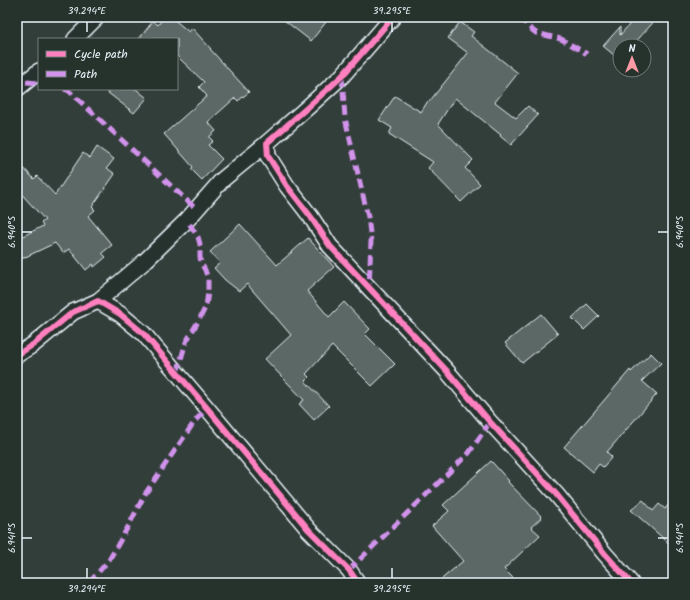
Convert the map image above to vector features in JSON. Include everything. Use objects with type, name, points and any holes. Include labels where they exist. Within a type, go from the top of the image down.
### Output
[{"type":"street","points":[[76,38],[97,17]]},
{"type":"street","points":[[17,355],[34,344],[73,312],[98,301],[144,262],[187,220],[222,180],[310,106],[342,76],[393,17]]},
{"type":"street","points":[[17,89],[38,72]]},
{"type":"street","points":[[267,143],[268,156],[287,186],[311,217],[330,246],[446,370],[490,422],[556,494],[631,583]]},
{"type":"street","points":[[98,301],[120,314],[143,334],[208,408],[309,530],[349,570],[358,583]]},
{"type":"building","points":[[164,17],[171,17],[189,32],[192,28],[249,92],[238,101],[235,98],[208,122],[216,131],[209,137],[213,141],[208,145],[222,159],[202,180],[191,169],[193,167],[164,134],[207,96],[199,87],[204,82],[178,57],[178,38],[140,38],[153,21],[158,25]]},
{"type":"building","points":[[280,17],[330,17],[311,41]]},
{"type":"building","points":[[636,17],[658,17],[639,38],[612,38],[612,53],[603,46],[620,27],[620,35]]},
{"type":"building","points":[[460,22],[474,32],[471,36],[518,73],[495,102],[516,118],[528,106],[538,115],[511,145],[500,136],[501,135],[455,98],[438,124],[473,160],[465,168],[480,184],[461,202],[428,168],[433,162],[389,134],[392,128],[379,120],[395,96],[421,112],[428,101],[429,102],[468,53],[448,38]]},
{"type":"building","points":[[104,90],[137,90],[147,98],[134,113]]},
{"type":"building","points":[[97,147],[114,159],[107,168],[115,174],[92,207],[95,210],[88,216],[112,245],[102,253],[106,257],[94,267],[93,264],[86,270],[69,249],[63,253],[55,243],[17,261],[17,239],[43,226],[41,223],[45,220],[17,189],[17,161],[34,179],[37,176],[55,195],[83,153],[90,158]]},
{"type":"building","points":[[240,224],[277,265],[308,238],[334,267],[307,291],[329,317],[344,302],[370,329],[365,334],[395,364],[372,386],[332,346],[306,374],[309,377],[305,381],[329,406],[314,420],[299,404],[304,400],[265,359],[291,335],[247,284],[239,291],[225,280],[214,268],[220,263],[210,252]]},
{"type":"building","points":[[587,304],[599,316],[584,330],[572,318]]},
{"type":"building","points":[[541,314],[558,334],[522,363],[505,343]]},
{"type":"building","points":[[651,353],[661,363],[642,381],[657,394],[607,452],[612,457],[603,467],[599,464],[593,472],[564,447],[630,370],[631,372]]},
{"type":"building","points":[[491,461],[509,481],[508,482],[542,517],[531,527],[540,535],[504,569],[518,583],[437,583],[463,561],[432,526],[449,511],[443,505]]},
{"type":"building","points":[[673,499],[673,547],[631,510],[643,500],[653,511],[659,504],[665,509]]},
{"type":"marked path","points":[[91,17],[92,23]]},
{"type":"marked path","points":[[519,17],[536,33],[561,39],[587,54]]},
{"type":"marked path","points":[[342,76],[345,118],[368,217],[371,241],[369,288]]},
{"type":"marked path","points":[[26,82],[38,83]]},
{"type":"marked path","points":[[66,90],[196,209]]},
{"type":"marked path","points":[[177,373],[186,342],[206,306],[208,292],[208,279],[201,263],[198,237],[187,220]]},
{"type":"marked path","points":[[89,583],[109,560],[145,494],[195,421],[207,408]]},
{"type":"marked path","points":[[349,570],[469,453],[490,422]]},
{"type":"cycle path","points":[[393,17],[342,76],[267,143],[268,156],[287,186],[311,217],[330,246],[446,370],[490,422],[556,494],[631,583]]},
{"type":"cycle path","points":[[17,355],[34,344],[73,312],[98,301],[120,314],[143,333],[309,530],[349,570],[358,583]]}]
